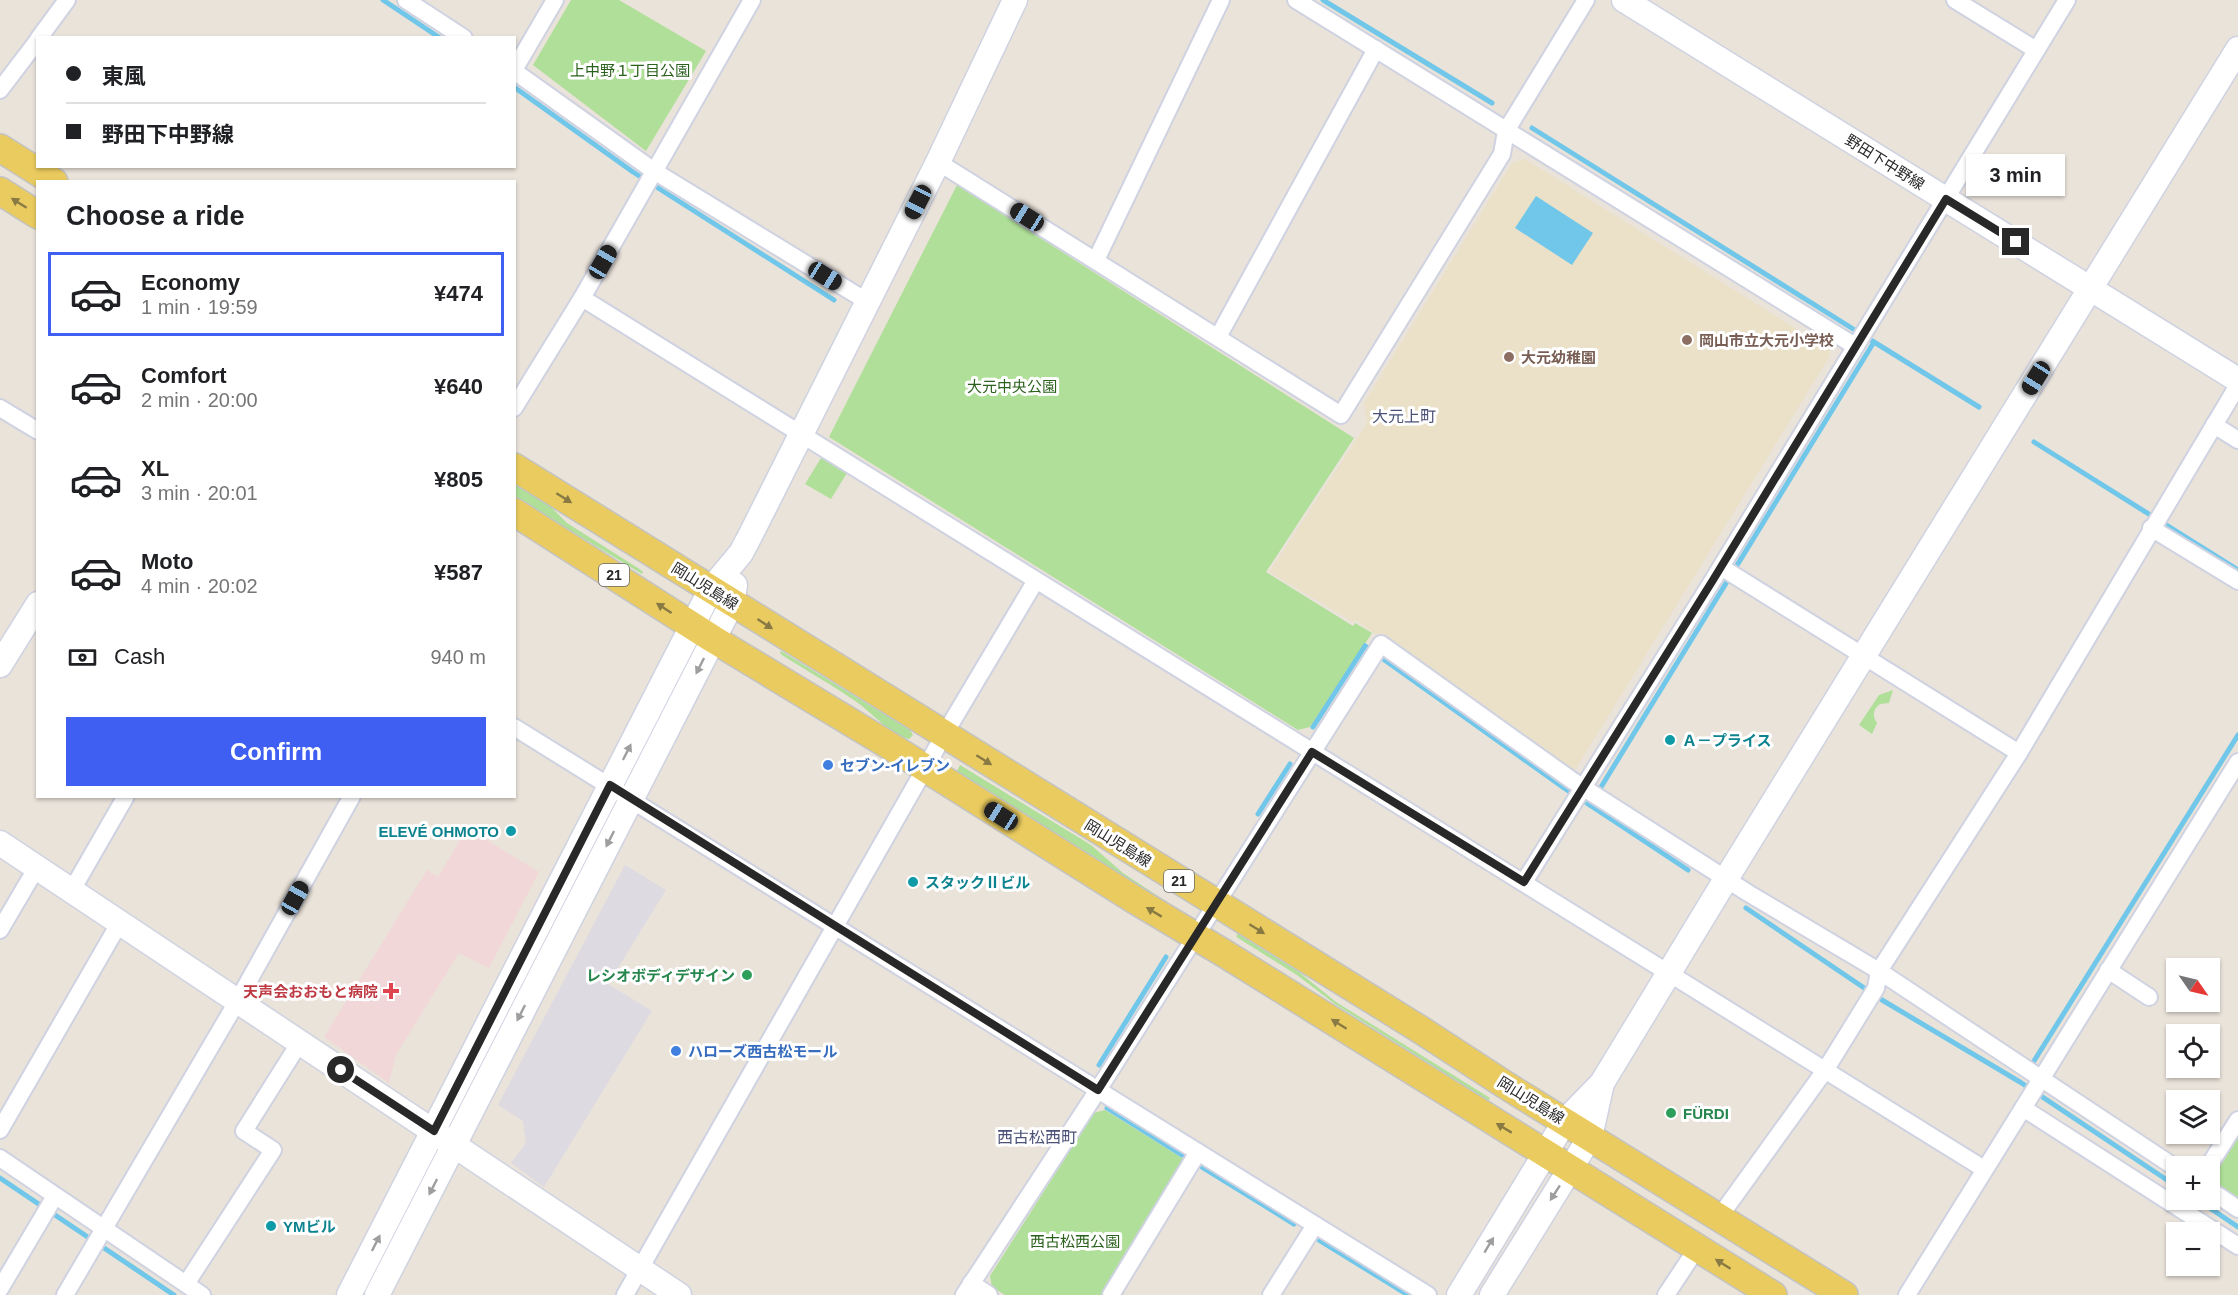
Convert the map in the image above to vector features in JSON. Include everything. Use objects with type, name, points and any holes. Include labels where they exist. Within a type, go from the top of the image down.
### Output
[{"type":"main road","points":[[0,148],[51,180]]},
{"type":"main road","points":[[0,191],[36,214]]},
{"type":"main road","name":"岡山児島線","points":[[516,468],[1844,1295]]},
{"type":"main road","name":"21","points":[[516,513],[703,632],[1773,1295]]},
{"type":"street","points":[[40,36],[67,0]]},
{"type":"street","points":[[406,0],[461,36]]},
{"type":"street","points":[[516,68],[555,0]]},
{"type":"street","points":[[516,405],[582,298],[752,0]]},
{"type":"street","points":[[349,1295],[610,785],[703,632],[722,596],[741,553],[938,162],[1015,0]]},
{"type":"street","points":[[1096,260],[1221,0]]},
{"type":"street","points":[[1296,0],[1506,131],[1859,338]]},
{"type":"street","points":[[938,162],[1341,415],[1502,154],[1506,131],[1586,0]]},
{"type":"street","name":"野田下中野線","points":[[1624,0],[2238,382]]},
{"type":"street","points":[[1955,0],[2036,50]]},
{"type":"street","points":[[1524,882],[1587,794],[1729,572],[1859,338],[2067,0]]},
{"type":"street","points":[[0,90],[36,42]]},
{"type":"street","points":[[1218,337],[1376,49]]},
{"type":"street","points":[[1459,1295],[1564,1121],[1602,1083],[2238,49]]},
{"type":"street","points":[[516,73],[650,178],[868,302]]},
{"type":"street","points":[[582,298],[1035,582],[1524,882],[1984,1169]]},
{"type":"street","points":[[1720,1216],[1826,1069],[1872,994],[1879,971],[2019,753],[2238,382]]},
{"type":"street","points":[[0,408],[36,430]]},
{"type":"street","points":[[2214,425],[2238,440]]},
{"type":"street","points":[[2155,522],[2238,581]]},
{"type":"street","points":[[1729,572],[2019,753]]},
{"type":"street","points":[[625,1295],[944,735],[1035,582]]},
{"type":"street","points":[[0,664],[36,607]]},
{"type":"street","points":[[377,1295],[631,799],[703,632]]},
{"type":"street","points":[[989,1295],[967,1289],[1098,1090],[1381,644],[1587,794],[1879,971],[2033,1092],[2166,1191]]},
{"type":"street","points":[[516,728],[1428,1295]]},
{"type":"street","points":[[1907,1295],[2238,762]]},
{"type":"street","points":[[72,890],[125,798]]},
{"type":"street","points":[[65,1295],[238,1000],[351,798]]},
{"type":"street","points":[[0,843],[680,1295]]},
{"type":"street","points":[[0,930],[37,867]]},
{"type":"street","points":[[0,1130],[120,922]]},
{"type":"street","points":[[2108,970],[2148,997]]},
{"type":"street","points":[[186,1284],[273,1150],[244,1131],[300,1042]]},
{"type":"street","points":[[1492,1295],[1590,1137],[1602,1083]]},
{"type":"street","points":[[2033,1092],[2166,1162]]},
{"type":"street","points":[[2215,1156],[2238,1120]]},
{"type":"street","points":[[1111,1295],[1197,1152]]},
{"type":"street","points":[[0,1158],[50,1204],[98,1238],[186,1284],[202,1295]]},
{"type":"street","points":[[2220,1197],[2238,1209]]},
{"type":"street","points":[[0,1289],[50,1204]]},
{"type":"street","points":[[2191,1210],[2238,1246]]},
{"type":"street","points":[[1271,1295],[1315,1225]]},
{"type":"street","points":[[1665,1295],[1697,1248]]},
{"type":"shaded area","points":[[1525,159],[1829,349],[1830,356],[1574,772],[1355,620],[1353,622],[1269,572],[1367,423],[1364,403],[1512,163]]},
{"type":"shaded area","points":[[467,828],[539,872],[489,968],[459,953],[396,1055],[389,1083],[324,1037],[427,870],[438,877]]},
{"type":"shaded area","points":[[625,865],[666,890],[608,984],[652,1011],[544,1187],[511,1163],[526,1143],[523,1121],[498,1105]]},
{"type":"green space","name":"上中野１丁目公園","points":[[571,0],[619,0],[706,51],[646,151],[533,65]]},
{"type":"green space","name":"大元中央公園","points":[[957,185],[1354,438],[1266,572],[1353,626],[1355,623],[1372,633],[1310,727],[1298,730],[829,437]]},
{"type":"green space","points":[[821,458],[847,473],[831,499],[805,484]]},
{"type":"green space","points":[[516,484],[548,504],[567,523],[641,570],[642,574],[516,498]]},
{"type":"green space","points":[[781,651],[910,730],[913,735],[909,739],[895,733],[858,703],[782,655]]},
{"type":"green space","points":[[1893,690],[1889,703],[1880,704],[1875,710],[1874,718],[1877,723],[1872,734],[1859,725],[1879,695]]},
{"type":"green space","points":[[960,765],[1091,845],[1123,873],[1167,902],[1166,904],[960,774],[957,771]]},
{"type":"green space","points":[[1238,934],[1299,972],[1336,1002],[1490,1098],[1489,1100],[1335,1004],[1297,975],[1238,938],[1236,936]]},
{"type":"green space","name":"西古松西公園","points":[[1105,1110],[1182,1158],[1183,1164],[1105,1295],[1005,1295],[992,1287],[990,1276],[1094,1113]]},
{"type":"green space","points":[[2238,1137],[2238,1200],[2220,1187],[2220,1166]]},
{"type":"water","points":[[1536,196],[1593,233],[1572,265],[1515,228]]},
{"type":"waterway","points":[[383,0],[437,36]]},
{"type":"waterway","points":[[1323,0],[1492,103]]},
{"type":"waterway","points":[[516,88],[633,172],[834,300]]},
{"type":"waterway","points":[[1532,128],[1874,342],[1590,805]]},
{"type":"waterway","points":[[1874,342],[1979,407]]},
{"type":"waterway","points":[[2034,442],[2238,570]]},
{"type":"waterway","points":[[1365,646],[1564,788],[1688,870]]},
{"type":"waterway","points":[[1313,727],[1365,646]]},
{"type":"waterway","points":[[2034,1061],[2238,735]]},
{"type":"waterway","points":[[1258,814],[1290,764]]},
{"type":"waterway","points":[[1746,908],[1882,1000],[2020,1082],[2166,1179]]},
{"type":"waterway","points":[[1099,1065],[1166,957]]},
{"type":"waterway","points":[[1107,1108],[1182,1155]]},
{"type":"waterway","points":[[1202,1167],[1294,1224]]},
{"type":"waterway","points":[[0,1178],[174,1295]]},
{"type":"waterway","points":[[2213,1210],[2238,1227]]},
{"type":"waterway","points":[[1319,1240],[1408,1295]]},
{"type":"place","name":"岡山市立大元小学校","points":[[1687,340]]},
{"type":"place","name":"大元幼稚園","points":[[1509,357]]},
{"type":"place","name":"Ａ－プライス","points":[[1670,740]]},
{"type":"place","name":"セブン-イレブン","points":[[828,765]]},
{"type":"place","name":"ELEVÉ OHMOTO","points":[[511,831]]},
{"type":"place","name":"スタックⅡビル","points":[[913,882]]},
{"type":"place","name":"レシオボディデザイン","points":[[747,975]]},
{"type":"place","name":"天声会おおもと病院","points":[[391,991]]},
{"type":"place","name":"ハローズ西古松モール","points":[[676,1051]]},
{"type":"place","name":"FÜRDI","points":[[1671,1113]]},
{"type":"place","name":"YMビル","points":[[271,1226]]},
{"type":"district","name":"大元上町","points":[[1404,416]]},
{"type":"district","name":"西古松西町","points":[[1037,1137]]},
{"type":"route","points":[[341,1070],[434,1131],[610,785],[1098,1090],[1312,752],[1524,882],[1713,580],[1946,199],[2016,242]]}]
